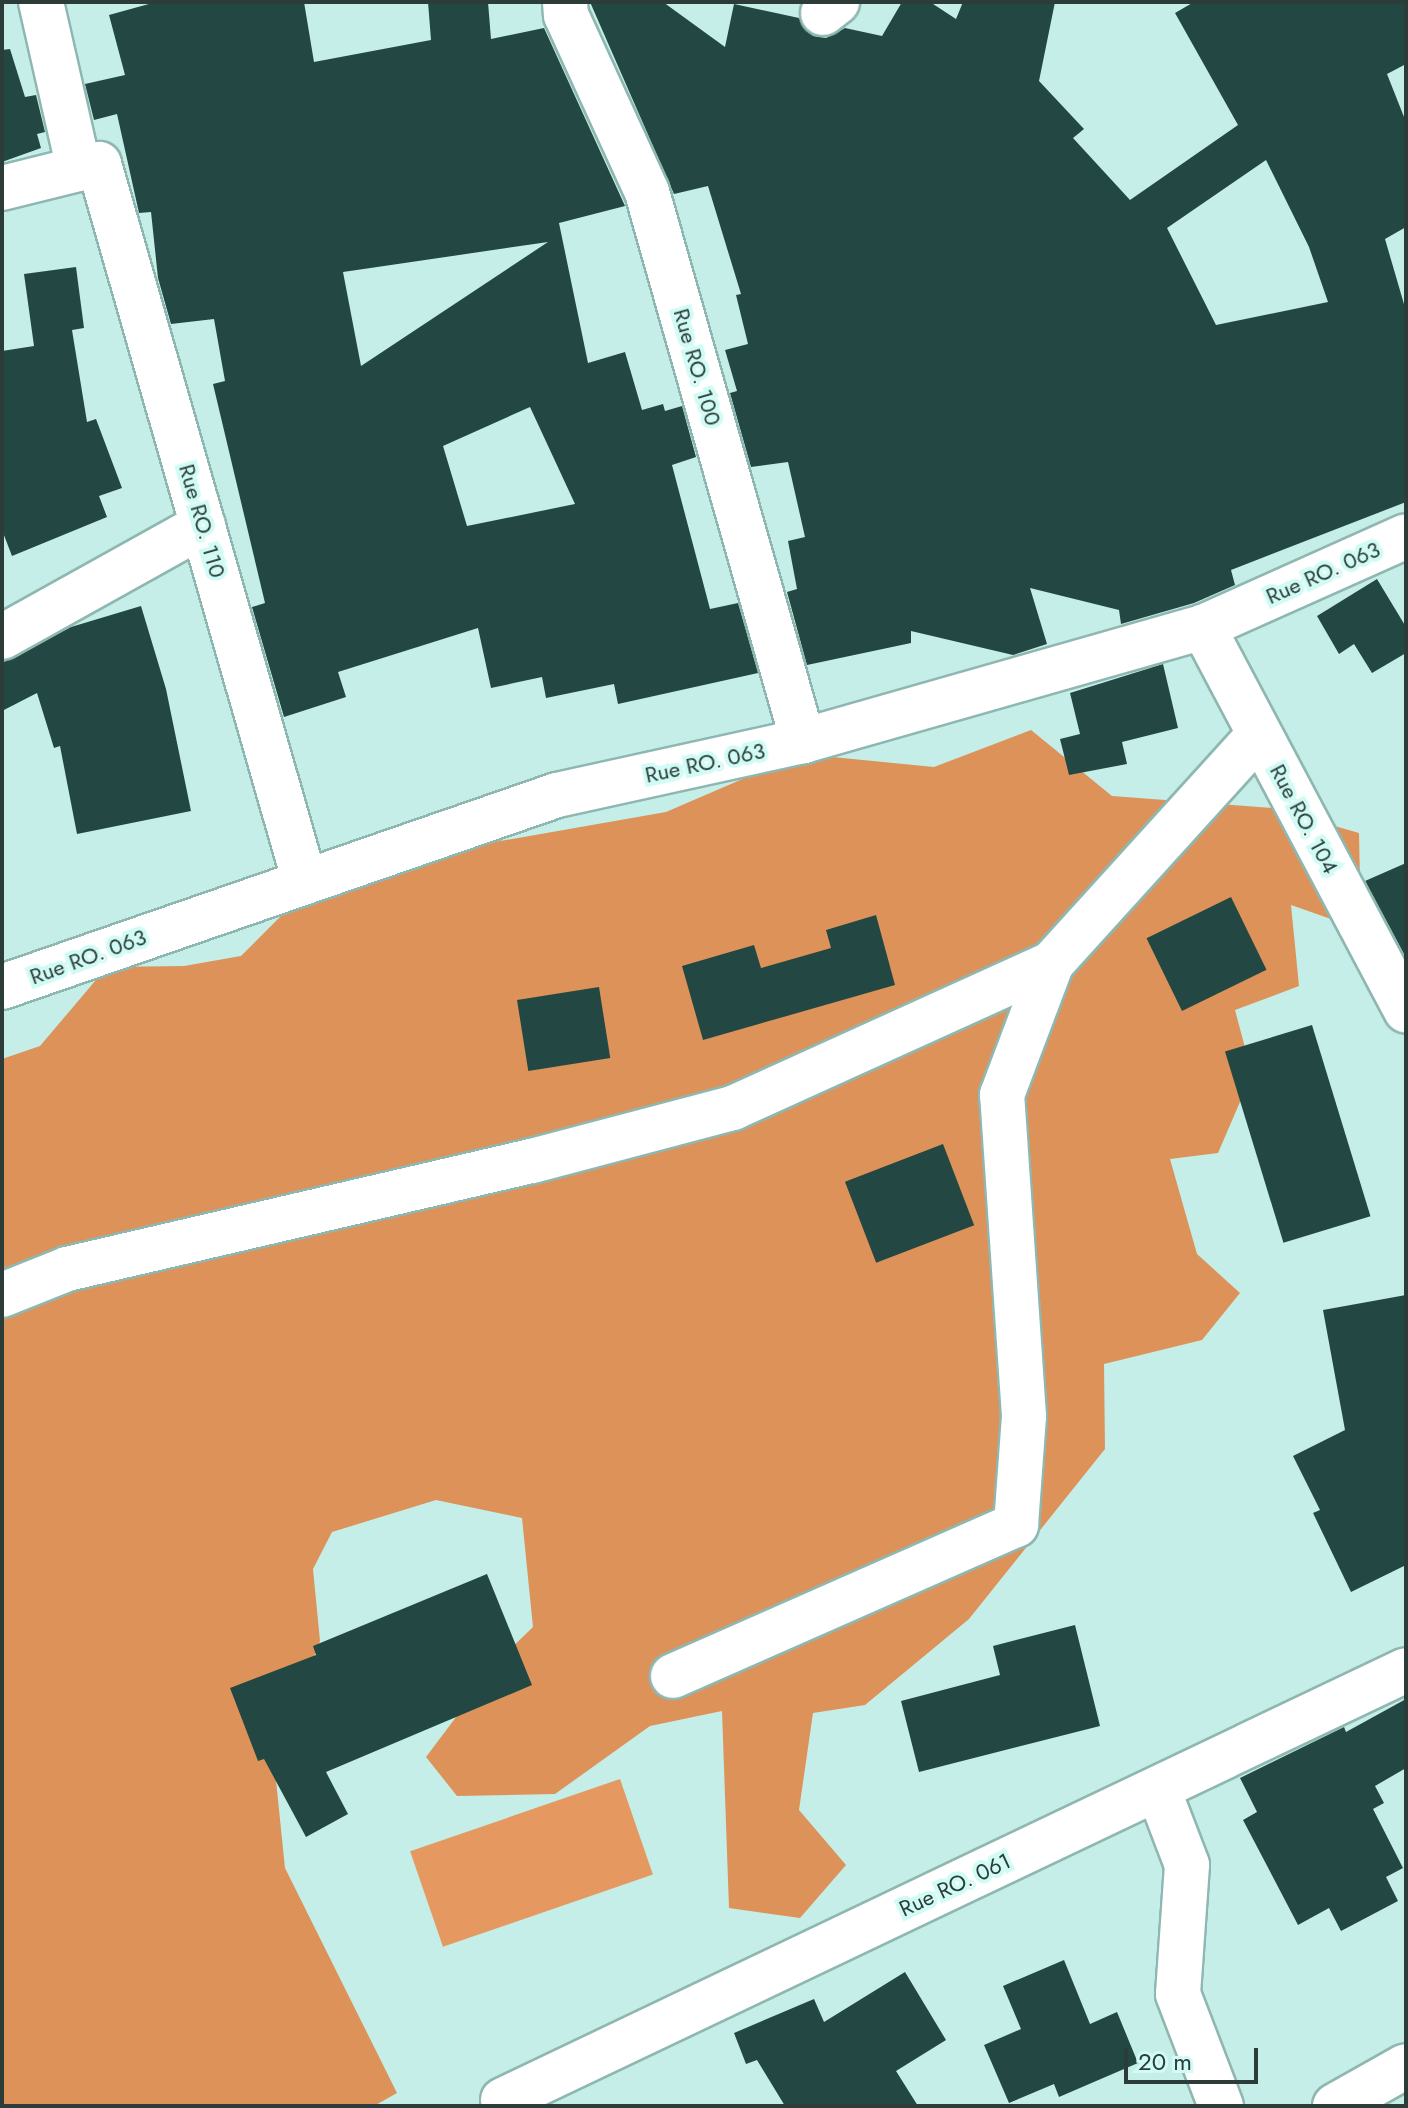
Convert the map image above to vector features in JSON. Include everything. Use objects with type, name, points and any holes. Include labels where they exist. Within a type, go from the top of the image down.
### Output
[{"type":"street","name":"Rue RO. 110","points":[[41,2],[89,166],[203,525],[304,879]]},
{"type":"street","name":"Rue RO. 100","points":[[565,2],[566,15],[647,192],[803,741]]},
{"type":"street","points":[[2,188],[89,166]]},
{"type":"street","points":[[2,637],[203,525]]},
{"type":"street","name":"Rue RO. 063","points":[[2,987],[304,879],[557,795],[803,741],[1203,627],[1406,536]]},
{"type":"street","name":"Rue RO. 104","points":[[1203,627],[1406,1011]]},
{"type":"street","points":[[673,1676],[1016,1525],[1024,1416],[1002,1095],[1052,963],[1259,735]]},
{"type":"street","points":[[2,1295],[67,1269],[532,1161],[733,1108],[1052,963]]},
{"type":"street","name":"Rue RO. 061","points":[[503,2100],[1406,1670]]},
{"type":"street","points":[[1158,1789],[1187,1865],[1178,1994],[1221,2106]]},
{"type":"street","points":[[1335,2106],[1406,2066]]},
{"type":"shaded area","points":[[1031,730],[1112,796],[1272,808],[1359,833],[1360,882],[1331,919],[1291,905],[1299,986],[1235,1010],[1252,1074],[1218,1153],[1170,1159],[1197,1254],[1240,1293],[1202,1340],[1104,1364],[1105,1449],[969,1619],[865,1705],[813,1713],[799,1810],[846,1865],[800,1918],[729,1908],[722,1711],[650,1726],[555,1794],[457,1796],[426,1757],[499,1660],[533,1627],[522,1518],[436,1500],[332,1532],[313,1569],[320,1641],[274,1761],[285,1868],[397,2093],[374,2106],[2,2106],[2,1059],[40,1046],[107,967],[184,966],[241,956],[299,898],[443,851],[666,812],[768,768],[822,756],[934,767]]},
{"type":"shaded area","points":[[620,1779],[653,1874],[443,1947],[410,1851]]},
{"type":"building","points":[[156,2],[304,2],[314,62],[431,40],[428,2],[488,2],[491,39],[544,28],[625,206],[559,223],[588,363],[625,352],[642,410],[663,404],[665,411],[682,406],[696,457],[672,465],[710,609],[738,603],[758,673],[618,704],[614,684],[546,698],[542,677],[491,688],[478,628],[338,672],[346,697],[284,717],[252,607],[265,603],[213,384],[225,381],[214,319],[171,324],[158,278],[151,212],[139,213],[117,114],[94,120],[85,84],[125,75],[109,15]],"holes":[[[548,242],[361,366],[343,272]],[[530,407],[575,504],[467,526],[443,446]]]},
{"type":"building","points":[[590,2],[663,2],[725,47],[734,4],[799,18],[813,36],[826,38],[845,28],[882,36],[902,2],[930,2],[956,19],[963,2],[1055,2],[1039,81],[1084,129],[1073,138],[1130,200],[1238,125],[1175,13],[1194,2],[1406,2],[1406,64],[1387,74],[1406,122],[1406,227],[1385,239],[1406,311],[1406,502],[1231,570],[1235,585],[1194,603],[1121,624],[1119,610],[1030,588],[1047,644],[1013,655],[911,631],[911,643],[807,665],[787,592],[797,589],[788,541],[805,537],[788,462],[751,467],[730,393],[737,391],[725,350],[748,344],[736,295],[741,294],[708,186],[674,194]],"holes":[[[1266,160],[1309,247],[1328,302],[1216,325],[1167,228]]]},
{"type":"building","points":[[10,49],[25,97],[36,95],[45,132],[37,134],[41,148],[2,162],[2,50]]},
{"type":"building","points":[[76,267],[84,328],[72,330],[87,422],[96,419],[122,488],[99,496],[107,517],[12,556],[2,530],[2,351],[34,346],[24,274]]},
{"type":"building","points":[[1377,579],[1406,627],[1406,653],[1372,673],[1354,644],[1339,654],[1317,616]]},
{"type":"building","points":[[141,606],[166,689],[191,811],[77,834],[60,746],[54,748],[37,693],[2,711],[2,663],[71,627]]},
{"type":"building","points":[[1163,664],[1178,728],[1122,742],[1127,764],[1069,775],[1060,739],[1080,734],[1070,693]]},
{"type":"building","points":[[1406,863],[1406,958],[1365,881]]},
{"type":"building","points":[[1231,897],[1267,970],[1182,1011],[1147,938]]},
{"type":"building","points":[[876,915],[895,985],[703,1040],[682,966],[754,945],[761,968],[831,948],[826,930]]},
{"type":"building","points":[[599,987],[610,1058],[528,1071],[517,1000]]},
{"type":"building","points":[[1312,1025],[1370,1216],[1283,1243],[1225,1052]]},
{"type":"building","points":[[943,1144],[974,1225],[876,1263],[845,1182]]},
{"type":"building","points":[[1406,1295],[1406,1565],[1351,1592],[1313,1513],[1320,1510],[1293,1456],[1345,1430],[1323,1310]]},
{"type":"building","points":[[487,1574],[532,1685],[326,1772],[348,1814],[306,1837],[264,1759],[258,1761],[230,1688],[316,1655],[313,1646]]},
{"type":"building","points":[[1075,1625],[1100,1726],[919,1772],[901,1701],[1000,1675],[993,1646]]},
{"type":"building","points":[[1406,1699],[1406,1768],[1375,1786],[1384,1803],[1373,1809],[1403,1868],[1386,1877],[1398,1901],[1341,1931],[1329,1908],[1298,1925],[1243,1820],[1257,1812],[1240,1778],[1344,1727],[1346,1732]]},
{"type":"building","points":[[1064,1960],[1090,2024],[1117,2012],[1138,2063],[1059,2097],[1054,2084],[1009,2103],[984,2045],[1021,2029],[1003,1986]]},
{"type":"building","points":[[905,1972],[946,2040],[896,2071],[918,2106],[785,2106],[757,2060],[746,2064],[734,2033],[814,1999],[824,2022]]}]
